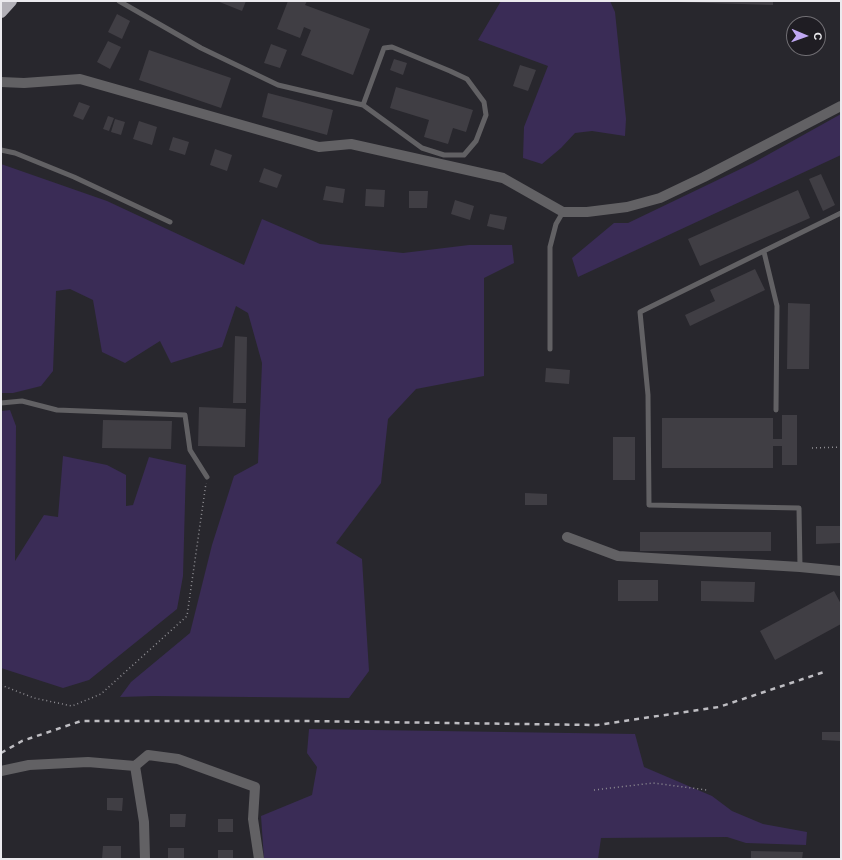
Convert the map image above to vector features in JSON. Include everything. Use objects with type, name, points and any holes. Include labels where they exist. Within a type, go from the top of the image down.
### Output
[{"type":"highway","points":[[1,12],[11,1]]},
{"type":"street","points":[[1,82],[24,83],[80,79],[319,146],[351,144],[502,178],[563,212],[594,211],[627,206],[660,198],[704,177],[841,106]]},
{"type":"street","points":[[567,537],[618,556],[800,567],[841,571]]},
{"type":"street","points":[[1,771],[28,765],[81,762],[135,766],[148,755],[178,759],[255,787],[253,819],[259,859]]},
{"type":"street","points":[[135,766],[144,822],[145,859]]},
{"type":"lane","points":[[119,1],[201,48],[278,85],[363,105],[422,148],[444,155],[464,155],[476,141],[486,115],[484,102],[467,79],[392,47],[384,48],[363,105]]},
{"type":"lane","points":[[1,150],[15,153],[74,177],[170,222]]},
{"type":"lane","points":[[550,349],[550,248],[556,224],[563,212]]},
{"type":"lane","points":[[800,567],[799,508],[649,505],[648,395],[640,312],[841,213]]},
{"type":"lane","points":[[764,252],[777,306],[776,410]]},
{"type":"lane","points":[[1,403],[22,401],[57,410],[185,415],[190,450],[207,477]]},
{"type":"path","points":[[812,448],[841,447]]},
{"type":"path","points":[[1,685],[34,698],[72,706],[101,694],[187,616],[207,477]]},
{"type":"path","points":[[594,790],[653,783],[707,790]]},
{"type":"shaded area","points":[[501,1],[610,1],[615,12],[626,119],[625,136],[592,131],[575,133],[561,148],[542,164],[523,158],[524,127],[548,66],[478,40]]},
{"type":"shaded area","points":[[841,114],[841,155],[578,277],[572,258],[614,223],[628,223],[753,163]]},
{"type":"shaded area","points":[[1,164],[107,201],[244,265],[262,219],[320,244],[403,253],[469,245],[512,245],[514,263],[484,278],[484,376],[416,389],[388,419],[381,483],[336,543],[362,559],[369,671],[349,698],[120,697],[131,682],[190,633],[212,545],[234,476],[258,463],[262,363],[248,313],[236,306],[222,347],[171,363],[160,341],[125,363],[102,352],[93,300],[70,289],[56,291],[53,371],[41,386],[13,393],[1,393]]},
{"type":"shaded area","points":[[10,410],[16,426],[15,561],[44,515],[58,517],[63,456],[107,465],[126,475],[126,506],[133,505],[149,457],[186,465],[183,576],[177,609],[89,680],[63,688],[1,668],[1,411]]},
{"type":"shaded area","points":[[309,729],[635,734],[644,767],[712,796],[732,811],[763,824],[807,832],[806,845],[746,843],[727,837],[601,838],[598,859],[264,859],[261,816],[312,795],[317,767],[307,753]]},
{"type":"building","points":[[217,1],[246,1],[242,11]]},
{"type":"building","points":[[288,1],[307,1],[305,5],[370,29],[353,75],[301,55],[311,30],[304,27],[300,38],[277,29]]},
{"type":"building","points":[[773,1],[773,5],[677,2]]},
{"type":"building","points":[[117,14],[130,21],[122,39],[108,32]]},
{"type":"building","points":[[108,41],[121,47],[110,69],[97,62]]},
{"type":"building","points":[[271,44],[287,50],[280,68],[264,63]]},
{"type":"building","points":[[149,50],[231,78],[221,108],[139,80]]},
{"type":"building","points":[[394,59],[407,63],[403,75],[390,70]]},
{"type":"building","points":[[520,65],[536,70],[528,91],[513,86]]},
{"type":"building","points":[[396,87],[473,110],[466,132],[453,128],[448,144],[424,137],[429,120],[390,108]]},
{"type":"building","points":[[268,93],[333,110],[327,135],[262,117]]},
{"type":"building","points":[[79,102],[90,106],[83,120],[73,116]]},
{"type":"building","points":[[108,116],[114,118],[109,131],[103,129]]},
{"type":"building","points":[[115,119],[125,122],[121,135],[111,132]]},
{"type":"building","points":[[139,121],[157,127],[152,145],[133,139]]},
{"type":"building","points":[[173,137],[189,142],[185,155],[169,150]]},
{"type":"building","points":[[215,149],[232,155],[227,171],[210,165]]},
{"type":"building","points":[[264,168],[282,175],[277,188],[259,182]]},
{"type":"building","points":[[821,174],[835,205],[823,211],[809,179]]},
{"type":"building","points":[[326,186],[345,189],[343,203],[323,200]]},
{"type":"building","points":[[366,189],[385,190],[384,207],[365,206]]},
{"type":"building","points":[[798,190],[810,218],[700,266],[688,239]]},
{"type":"building","points":[[409,191],[428,191],[427,208],[409,208]]},
{"type":"building","points":[[455,200],[474,206],[470,220],[451,214]]},
{"type":"building","points":[[490,214],[507,217],[504,230],[487,226]]},
{"type":"building","points":[[755,269],[765,290],[690,326],[685,315],[715,301],[710,290]]},
{"type":"building","points":[[788,303],[810,304],[809,369],[787,369]]},
{"type":"building","points":[[235,336],[247,337],[246,403],[233,403]]},
{"type":"building","points":[[546,368],[570,370],[569,384],[545,382]]},
{"type":"building","points":[[199,407],[246,409],[245,447],[198,446]]},
{"type":"building","points":[[782,415],[797,415],[797,465],[782,465],[782,446],[773,446],[773,468],[662,468],[662,418],[773,418],[773,439],[782,439]]},
{"type":"building","points":[[103,420],[172,421],[171,449],[102,448]]},
{"type":"building","points":[[613,437],[635,437],[635,480],[613,480]]},
{"type":"building","points":[[525,493],[547,494],[547,505],[525,505]]},
{"type":"building","points":[[816,526],[841,526],[841,543],[816,544]]},
{"type":"building","points":[[640,532],[771,532],[771,551],[640,551]]},
{"type":"building","points":[[618,580],[658,580],[658,601],[618,601]]},
{"type":"building","points":[[701,581],[755,582],[754,602],[701,601]]},
{"type":"building","points":[[834,591],[841,604],[841,624],[775,660],[760,631]]},
{"type":"building","points":[[822,732],[841,732],[841,741],[822,740]]},
{"type":"building","points":[[107,798],[123,798],[122,811],[107,810]]},
{"type":"building","points":[[170,814],[186,814],[185,827],[170,827]]},
{"type":"building","points":[[218,819],[233,819],[233,832],[218,832]]},
{"type":"building","points":[[103,846],[121,846],[121,859],[102,859]]},
{"type":"building","points":[[168,848],[184,848],[184,859],[168,859]]},
{"type":"building","points":[[218,850],[233,850],[233,859],[218,859]]},
{"type":"building","points":[[751,851],[803,852],[802,859],[751,859]]},
{"type":"railway","points":[[1,753],[22,741],[81,721],[303,721],[597,725],[719,707],[827,671]]}]
